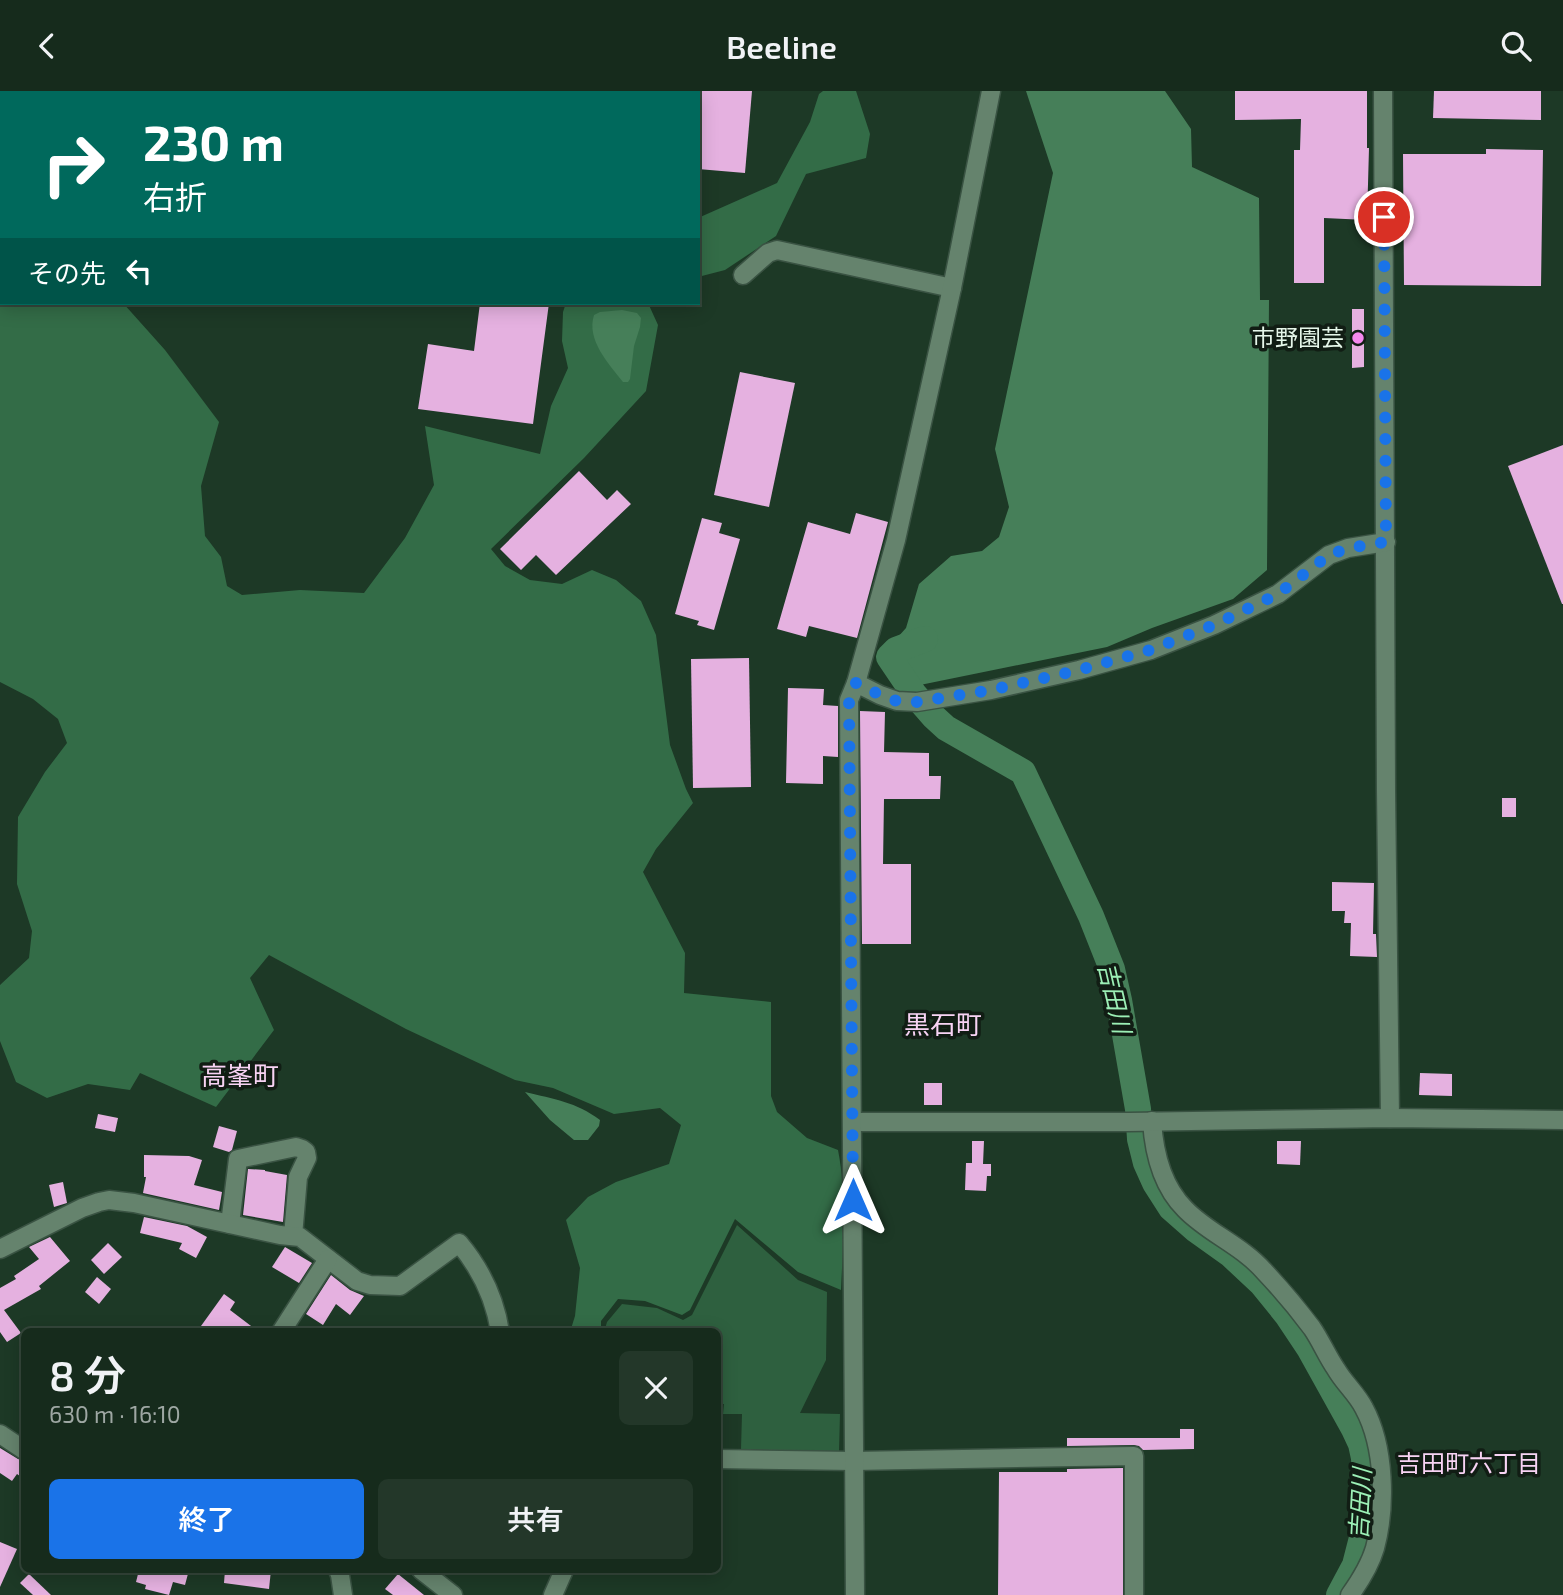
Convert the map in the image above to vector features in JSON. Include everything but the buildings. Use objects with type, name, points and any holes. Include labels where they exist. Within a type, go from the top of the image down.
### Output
[{"type":"street","points":[[855,1595],[849,699],[856,683],[896,540],[952,288],[991,91]]},
{"type":"street","points":[[1383,91],[1390,1118]]},
{"type":"street","points":[[743,275],[768,253],[777,250],[952,288]]},
{"type":"street","points":[[856,683],[897,701],[917,702],[991,690],[1079,670],[1150,650],[1214,625],[1278,594],[1329,555],[1348,548],[1386,542]]},
{"type":"street","points":[[853,1122],[1390,1118],[1563,1120]]},
{"type":"street","points":[[1151,1121],[1158,1161],[1174,1195],[1185,1209],[1247,1254],[1264,1270],[1312,1328],[1341,1378],[1363,1406],[1381,1465],[1382,1506],[1374,1550],[1365,1572],[1350,1595]]},
{"type":"street","points":[[230,1224],[238,1159],[296,1147],[306,1152],[307,1158],[298,1177],[293,1236]]},
{"type":"street","points":[[0,1249],[82,1208],[109,1200],[300,1237],[357,1281],[370,1285],[400,1286],[459,1243],[482,1276],[496,1311],[499,1328]]},
{"type":"street","points":[[284,1328],[328,1259]]},
{"type":"street","points":[[0,1434],[21,1448]]},
{"type":"street","points":[[721,1459],[854,1461],[1134,1456],[1134,1595]]},
{"type":"street","points":[[339,1573],[343,1595]]},
{"type":"street","points":[[425,1573],[453,1595]]},
{"type":"street","points":[[553,1595],[563,1573]]},
{"type":"shaded area","points":[[823,91],[856,91],[870,134],[866,158],[806,174],[776,236],[725,270],[700,276],[700,217],[777,183],[810,122],[819,94]]},
{"type":"shaded area","points":[[1026,91],[1165,91],[1191,129],[1192,167],[1259,198],[1260,300],[1269,300],[1267,570],[1233,599],[1107,647],[920,685],[889,647],[906,628],[919,584],[951,556],[982,551],[999,537],[1009,507],[995,449],[1053,173]]},
{"type":"shaded area","points":[[0,305],[125,305],[165,350],[219,422],[201,486],[205,536],[221,557],[227,586],[242,595],[300,590],[364,593],[405,538],[434,485],[425,426],[540,454],[551,406],[568,368],[562,341],[565,305],[649,305],[658,325],[646,391],[584,458],[491,549],[505,566],[530,580],[562,584],[592,570],[616,580],[641,601],[656,635],[670,745],[693,803],[656,849],[643,872],[685,953],[684,993],[771,1002],[771,1096],[777,1112],[807,1138],[838,1150],[843,1202],[841,1290],[798,1272],[735,1219],[690,1310],[682,1315],[645,1301],[618,1299],[601,1321],[601,1328],[571,1328],[580,1268],[566,1220],[588,1197],[616,1182],[669,1164],[681,1125],[660,1108],[614,1114],[553,1088],[515,1080],[406,1029],[269,955],[250,978],[274,1030],[216,1107],[140,1073],[130,1090],[88,1084],[47,1098],[16,1082],[0,1041],[0,985],[29,958],[32,931],[17,884],[18,817],[45,772],[67,743],[58,719],[33,699],[0,682]]},
{"type":"shaded area","points":[[622,310],[637,313],[641,318],[628,382],[623,382],[600,351],[592,324],[594,315],[600,312]]},
{"type":"shaded area","points":[[525,1092],[582,1109],[600,1120],[599,1126],[588,1140],[574,1140],[550,1120]]},
{"type":"shaded area","points":[[737,1225],[798,1280],[827,1292],[826,1360],[800,1413],[840,1414],[839,1452],[741,1449],[742,1414],[723,1414],[724,1404],[721,1404],[721,1328],[605,1328],[622,1304],[657,1308],[683,1320],[692,1315]]},
{"type":"waterway","name":"吉田川","points":[[925,639],[896,650],[889,657],[914,694],[946,728],[1023,772],[1091,916],[1112,969],[1138,1109],[1140,1139],[1155,1183],[1171,1208],[1231,1255],[1262,1284],[1287,1315],[1309,1348],[1361,1444],[1366,1495],[1364,1530],[1355,1565],[1339,1595]]},
{"type":"place","name":"市野園芸","points":[[1358,338]]},
{"type":"district","name":"黒石町","points":[[943,1025]]},
{"type":"district","name":"高峯町","points":[[240,1076]]},
{"type":"district","name":"吉田町六丁目","points":[[1469,1464]]},
{"type":"route","points":[[853,1200],[849,699],[856,683],[897,701],[917,702],[991,690],[1079,670],[1150,650],[1214,625],[1278,594],[1329,555],[1348,548],[1386,542],[1384,217]]}]
